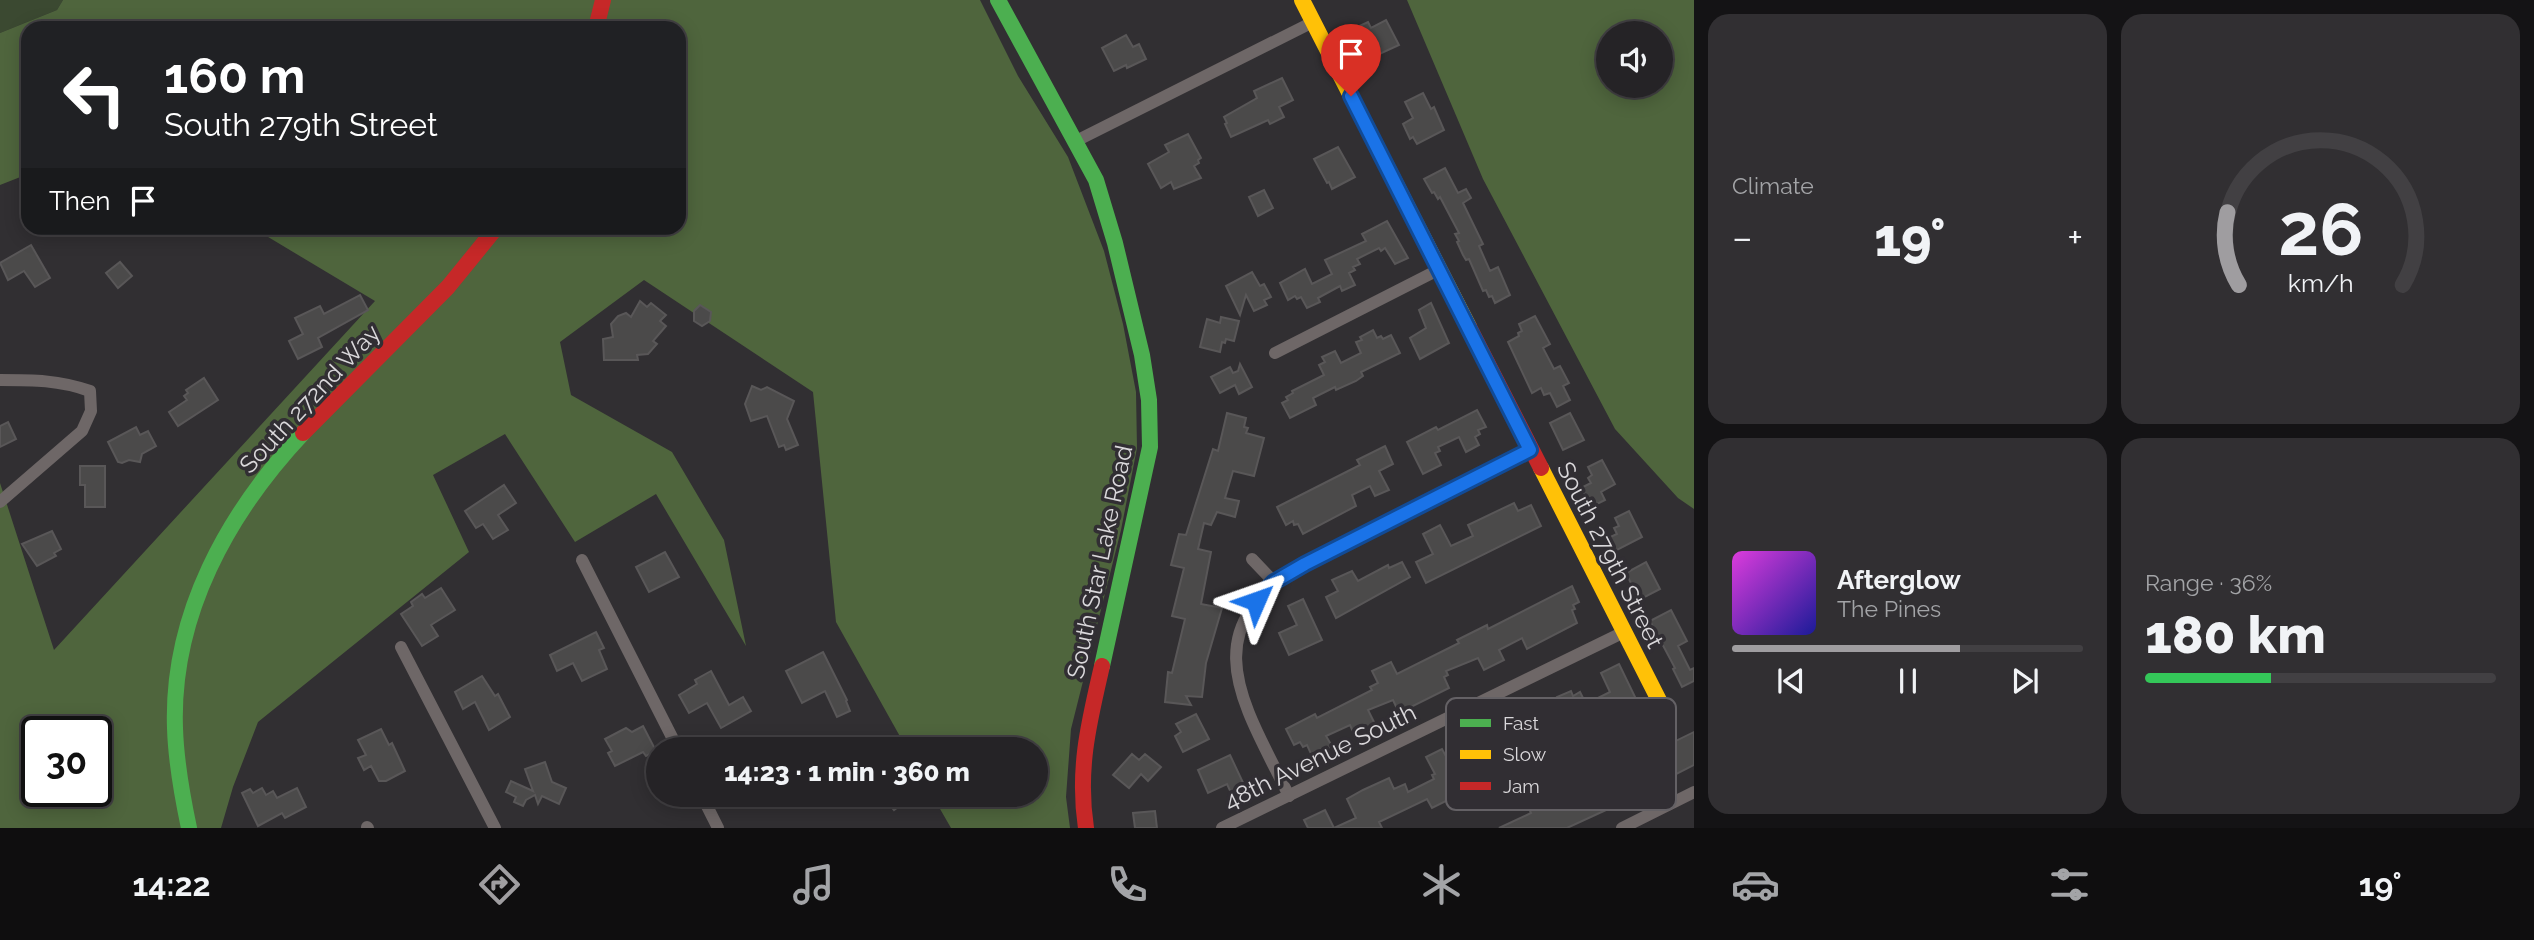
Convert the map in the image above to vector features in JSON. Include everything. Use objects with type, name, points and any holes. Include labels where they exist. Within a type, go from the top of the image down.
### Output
[{"type":"street","points":[[598,21],[603,0]]},
{"type":"street","name":"South Star Lake Road","points":[[998,0],[1096,180],[1115,243],[1142,355],[1149,400],[1150,447],[1084,740],[1081,774],[1086,828]]},
{"type":"street","name":"South 279th Street","points":[[1302,0],[1658,698]]},
{"type":"street","points":[[1076,141],[1313,22]]},
{"type":"street","name":"South 272nd Way","points":[[189,828],[181,798],[175,754],[174,715],[178,667],[188,620],[220,543],[243,506],[286,450],[417,320],[464,269],[491,235]]},
{"type":"street","points":[[1275,353],[1438,270]]},
{"type":"street","points":[[0,380],[51,380],[90,391],[92,411],[82,431],[0,502]]},
{"type":"street","points":[[1289,796],[1240,690],[1237,655],[1244,623],[1256,601],[1274,582],[1339,545],[1530,450]]},
{"type":"street","points":[[1252,559],[1274,582]]},
{"type":"street","points":[[582,560],[672,737]]},
{"type":"street","name":"48th Avenue South","points":[[1490,698],[1625,632]]},
{"type":"street","points":[[401,647],[495,828]]},
{"type":"street","name":"48th Avenue South","points":[[1222,828],[1446,719]]},
{"type":"street","points":[[1676,801],[1694,792]]},
{"type":"street","points":[[708,807],[718,828]]},
{"type":"street","points":[[1622,828],[1658,810]]},
{"type":"green space","points":[[0,0],[63,0],[57,10],[30,21],[21,21],[21,25],[0,33]]},
{"type":"green space","points":[[63,0],[980,0],[1018,76],[1068,157],[1104,251],[1123,324],[1136,392],[1137,448],[1121,530],[1071,729],[1066,797],[1070,828],[951,828],[939,807],[1048,807],[1048,737],[900,737],[836,622],[813,392],[644,280],[560,342],[571,395],[672,452],[724,540],[746,646],[656,494],[575,542],[505,434],[433,475],[469,552],[258,722],[233,787],[221,828],[0,828],[0,483],[54,650],[375,301],[265,235],[686,235],[686,21],[30,21],[57,10]]},
{"type":"green space","points":[[1407,0],[1694,0],[1694,509],[1678,498],[1615,429],[1483,179]]},
{"type":"green space","points":[[21,25],[21,177],[0,185],[0,33]]},
{"type":"building","points":[[1386,20],[1399,45],[1373,57],[1368,47],[1364,48],[1355,28],[1368,22],[1371,28]]},
{"type":"building","points":[[1126,35],[1133,47],[1139,44],[1146,59],[1114,71],[1102,48]]},
{"type":"building","points":[[1282,78],[1293,100],[1279,107],[1284,117],[1270,124],[1268,120],[1231,137],[1224,117],[1257,98],[1254,91]]},
{"type":"building","points":[[1423,93],[1431,109],[1434,107],[1444,130],[1417,144],[1413,137],[1410,139],[1403,124],[1413,118],[1405,102]]},
{"type":"building","points":[[1188,134],[1201,158],[1194,166],[1201,178],[1174,189],[1171,182],[1161,188],[1148,164],[1169,152],[1165,145]]},
{"type":"building","points":[[1338,147],[1355,177],[1332,189],[1314,159]]},
{"type":"building","points":[[1445,168],[1458,193],[1466,189],[1471,198],[1463,203],[1483,244],[1479,246],[1490,271],[1498,267],[1510,295],[1495,303],[1486,290],[1483,291],[1469,259],[1466,260],[1463,255],[1455,234],[1459,233],[1440,197],[1438,199],[1434,192],[1432,193],[1424,179]]},
{"type":"building","points":[[1264,190],[1273,208],[1258,216],[1249,197]]},
{"type":"building","points":[[1387,221],[1408,258],[1395,264],[1385,248],[1381,251],[1379,248],[1357,259],[1360,264],[1353,267],[1355,270],[1349,273],[1355,285],[1342,291],[1340,286],[1318,298],[1320,302],[1307,308],[1301,297],[1297,299],[1295,296],[1288,300],[1280,283],[1305,269],[1312,284],[1332,274],[1325,260],[1366,241],[1362,234]]},
{"type":"building","points":[[31,245],[50,278],[35,287],[24,271],[8,280],[0,263]]},
{"type":"building","points":[[120,262],[132,276],[118,288],[106,273]]},
{"type":"building","points":[[1252,272],[1260,286],[1264,284],[1271,297],[1264,300],[1267,305],[1254,311],[1246,295],[1240,315],[1226,286]]},
{"type":"building","points":[[360,295],[368,310],[318,338],[322,347],[298,359],[289,341],[303,334],[295,318],[320,306],[324,314]]},
{"type":"building","points":[[640,301],[647,307],[651,303],[666,315],[660,321],[666,326],[653,341],[657,344],[648,354],[637,355],[638,360],[604,360],[603,339],[613,337],[611,324],[618,316],[626,313],[631,317]]},
{"type":"building","points":[[1431,303],[1449,343],[1420,359],[1410,338],[1426,328],[1419,310]]},
{"type":"building","points":[[700,305],[711,312],[710,321],[702,326],[694,321],[694,311]]},
{"type":"building","points":[[1535,316],[1550,344],[1543,348],[1554,369],[1560,366],[1569,383],[1563,386],[1570,400],[1557,407],[1550,393],[1544,395],[1541,388],[1532,393],[1508,342],[1519,336],[1518,333],[1522,331],[1519,324]]},
{"type":"building","points":[[1221,317],[1239,321],[1234,341],[1226,339],[1225,343],[1222,342],[1220,352],[1200,347],[1207,319],[1220,323]]},
{"type":"building","points":[[1373,330],[1377,338],[1381,336],[1383,339],[1391,335],[1400,353],[1361,372],[1363,376],[1356,381],[1336,390],[1335,387],[1313,398],[1316,405],[1290,418],[1282,403],[1288,400],[1286,397],[1293,393],[1292,391],[1324,375],[1319,365],[1325,362],[1322,357],[1335,351],[1341,363],[1361,353],[1356,342]]},
{"type":"building","points":[[1240,364],[1252,387],[1239,394],[1235,385],[1220,393],[1211,377],[1230,367],[1233,373],[1238,371]]},
{"type":"building","points":[[204,378],[218,400],[178,426],[169,412],[187,400],[184,396],[188,393],[186,390]]},
{"type":"building","points":[[752,386],[761,390],[767,387],[794,401],[787,419],[798,445],[786,450],[784,445],[779,447],[767,416],[751,421],[745,404]]},
{"type":"building","points":[[1477,410],[1486,427],[1478,430],[1480,434],[1475,437],[1479,445],[1466,452],[1459,437],[1438,447],[1440,451],[1435,453],[1441,465],[1423,474],[1407,442]]},
{"type":"building","points":[[1227,413],[1246,418],[1246,433],[1264,438],[1254,476],[1233,471],[1225,498],[1239,501],[1235,517],[1217,512],[1211,525],[1204,523],[1198,549],[1211,552],[1201,604],[1222,608],[1206,663],[1202,697],[1186,696],[1191,705],[1165,702],[1168,672],[1172,673],[1185,619],[1172,616],[1184,568],[1171,565],[1179,534],[1186,535],[1213,449],[1218,451]]},
{"type":"building","points":[[1570,413],[1584,440],[1563,450],[1550,423]]},
{"type":"building","points":[[8,422],[16,439],[0,447],[0,426]]},
{"type":"building","points":[[136,427],[140,435],[148,431],[156,446],[142,454],[140,462],[118,462],[108,442]]},
{"type":"building","points":[[1385,446],[1393,464],[1379,471],[1389,490],[1375,496],[1370,486],[1352,495],[1356,506],[1303,534],[1298,524],[1294,525],[1293,521],[1286,525],[1277,507],[1360,465],[1357,460]]},
{"type":"building","points":[[1602,460],[1615,484],[1601,492],[1605,500],[1591,507],[1581,488],[1591,483],[1588,478],[1592,475],[1588,467]]},
{"type":"building","points":[[80,466],[105,466],[105,507],[85,507],[85,485],[80,485]]},
{"type":"building","points":[[504,485],[516,503],[498,515],[508,530],[493,539],[483,524],[476,528],[465,511]]},
{"type":"building","points":[[1514,503],[1518,511],[1531,505],[1541,526],[1426,583],[1416,562],[1433,554],[1423,534],[1440,525],[1451,546],[1473,536],[1468,525]]},
{"type":"building","points":[[1629,511],[1642,537],[1615,551],[1608,538],[1617,534],[1614,528],[1619,526],[1615,518]]},
{"type":"building","points":[[52,531],[61,549],[54,553],[56,556],[37,566],[22,544]]},
{"type":"building","points":[[665,552],[679,577],[649,592],[636,567]]},
{"type":"building","points":[[1402,562],[1410,577],[1336,618],[1326,597],[1338,591],[1332,580],[1352,571],[1358,581],[1388,565],[1389,568]]},
{"type":"building","points":[[1646,562],[1660,589],[1639,600],[1626,573]]},
{"type":"building","points":[[1572,586],[1579,602],[1573,605],[1575,609],[1572,610],[1577,623],[1527,649],[1522,638],[1499,650],[1504,660],[1484,670],[1478,658],[1446,671],[1448,675],[1444,677],[1449,688],[1399,713],[1393,700],[1368,710],[1375,724],[1354,734],[1350,725],[1326,736],[1332,746],[1312,756],[1307,745],[1303,747],[1300,742],[1294,745],[1286,729],[1315,714],[1317,718],[1372,690],[1370,687],[1378,683],[1372,671],[1391,662],[1397,674],[1459,643],[1457,640],[1487,625],[1488,629]]},
{"type":"building","points":[[441,588],[455,610],[431,625],[438,636],[422,646],[401,614],[413,606],[411,602],[422,594],[425,598]]},
{"type":"building","points":[[1303,599],[1322,640],[1289,655],[1279,633],[1297,625],[1288,606]]},
{"type":"building","points":[[1671,610],[1687,641],[1678,646],[1690,670],[1694,668],[1694,681],[1682,687],[1650,621]]},
{"type":"building","points":[[596,632],[604,648],[599,650],[607,669],[582,681],[573,663],[557,671],[550,655]]},
{"type":"building","points":[[823,652],[850,711],[837,717],[825,691],[802,703],[786,671]]},
{"type":"building","points":[[1619,664],[1636,698],[1598,698],[1610,692],[1601,673]]},
{"type":"building","points":[[711,671],[729,705],[743,697],[751,711],[721,728],[707,703],[689,713],[679,695],[697,684],[695,680]]},
{"type":"building","points":[[482,676],[495,696],[498,694],[510,717],[489,730],[475,702],[463,709],[455,692]]},
{"type":"building","points":[[1571,691],[1573,696],[1580,692],[1583,698],[1557,697]]},
{"type":"building","points":[[1196,714],[1209,739],[1183,752],[1175,736],[1181,732],[1176,724]]},
{"type":"building","points":[[643,726],[649,737],[646,737],[646,756],[643,752],[615,766],[608,753],[612,751],[605,739],[626,728],[632,732]]},
{"type":"building","points":[[381,729],[389,745],[392,743],[405,771],[386,781],[379,781],[371,766],[364,770],[358,758],[366,755],[358,740]]},
{"type":"building","points":[[1694,732],[1694,765],[1676,774],[1676,741]]},
{"type":"building","points":[[1442,749],[1446,756],[1446,801],[1432,808],[1427,799],[1379,822],[1382,828],[1334,828],[1356,818],[1347,799],[1363,790],[1389,778],[1394,789],[1405,784],[1408,792],[1434,779],[1432,775],[1435,774],[1426,757]]},
{"type":"building","points":[[1132,754],[1139,760],[1145,754],[1161,767],[1148,781],[1141,774],[1129,788],[1113,775]]},
{"type":"building","points":[[1230,755],[1246,789],[1232,795],[1227,784],[1208,793],[1198,770]]},
{"type":"building","points":[[545,762],[552,782],[566,788],[559,804],[542,796],[538,804],[535,795],[526,800],[523,806],[514,802],[516,797],[506,792],[511,781],[533,791],[525,769]]},
{"type":"building","points":[[262,788],[266,795],[273,791],[277,798],[297,788],[306,807],[285,818],[282,813],[258,826],[242,793],[250,789],[253,793]]},
{"type":"building","points":[[1325,810],[1334,828],[1308,828],[1304,820]]},
{"type":"building","points":[[1530,810],[1606,810],[1567,828],[1499,828],[1531,813]]},
{"type":"building","points":[[1155,811],[1157,828],[1135,828],[1133,813]]},
{"type":"traffic: fast","points":[[998,0],[1096,180],[1115,243],[1142,355],[1149,400],[1150,447],[1102,666]]},
{"type":"traffic: fast","points":[[189,828],[175,728],[176,686],[183,645],[194,606],[209,568],[228,532],[251,497],[303,433]]},
{"type":"traffic: slow","points":[[1302,0],[1469,327]]},
{"type":"traffic: slow","points":[[1541,468],[1658,698]]},
{"type":"traffic: jam","points":[[598,21],[603,0]]},
{"type":"traffic: jam","points":[[303,433],[448,287],[490,235]]},
{"type":"traffic: jam","points":[[1469,327],[1541,468]]},
{"type":"traffic: jam","points":[[1086,828],[1084,766],[1089,726],[1102,666]]},
{"type":"route","points":[[1256,601],[1274,582],[1339,545],[1530,450],[1351,96]]}]
